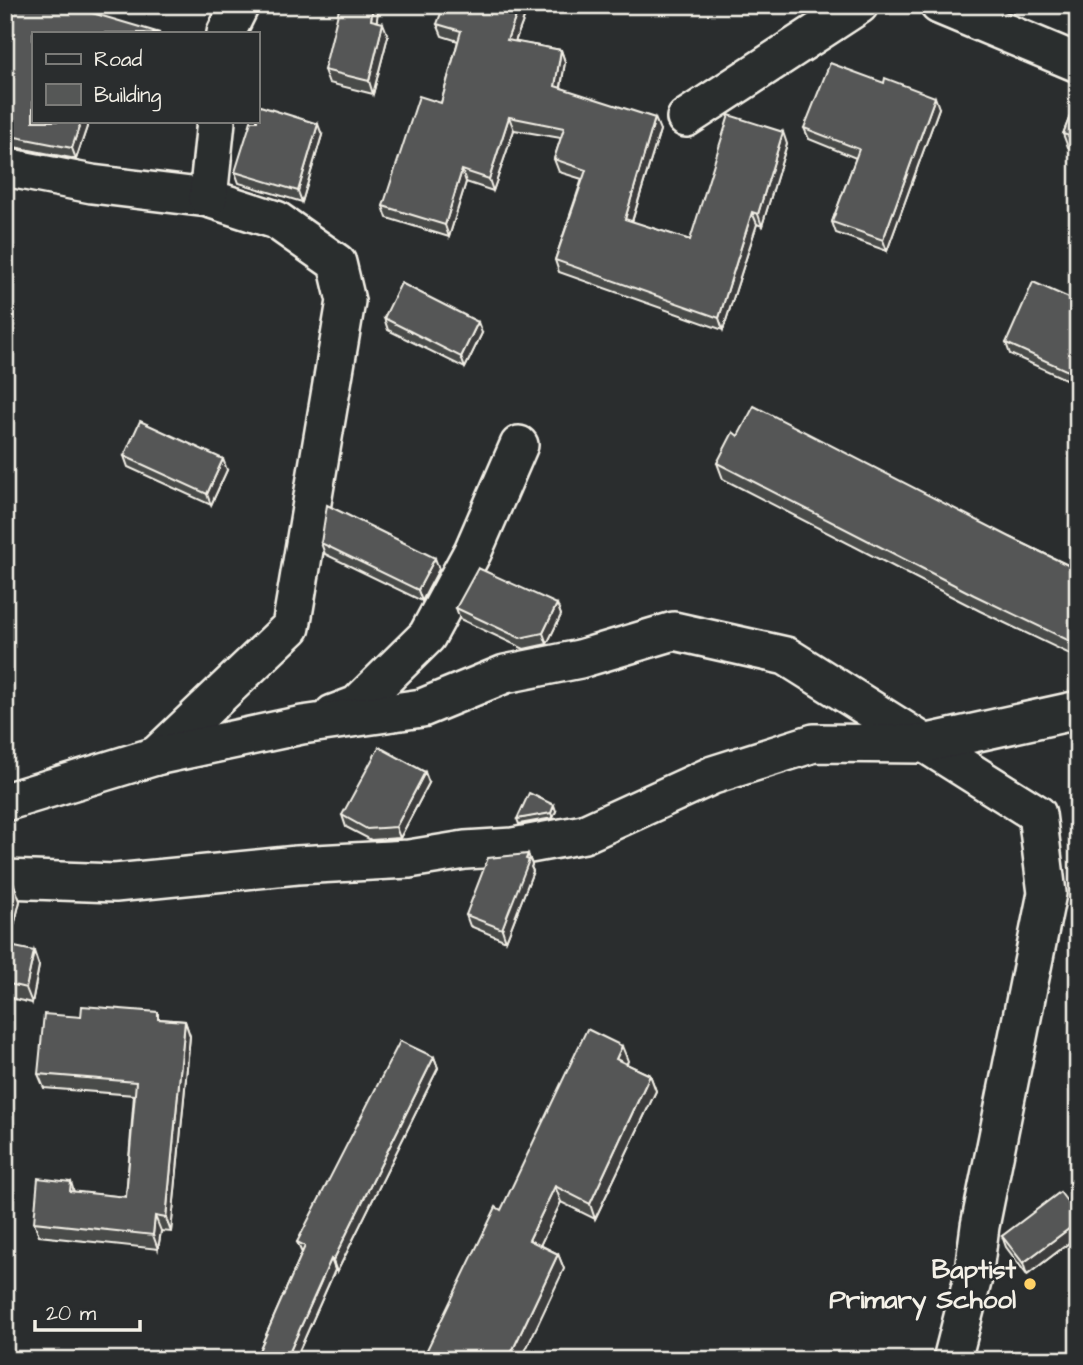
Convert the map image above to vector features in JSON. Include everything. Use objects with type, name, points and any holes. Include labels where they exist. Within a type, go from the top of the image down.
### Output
[{"type":"street","points":[[226,32],[240,5]]},
{"type":"street","points":[[686,118],[859,5]]},
{"type":"street","points":[[939,5],[1078,63]]},
{"type":"street","points":[[208,198],[216,122]]},
{"type":"street","points":[[5,167],[92,184],[208,198],[276,220],[337,263],[346,301],[291,627],[156,756]]},
{"type":"street","points":[[302,725],[357,705],[427,636],[472,551],[519,444]]},
{"type":"street","points":[[5,802],[156,756],[302,725],[422,708],[505,674],[580,659],[674,631],[786,656],[1037,814],[1048,893],[980,1226],[973,1278],[952,1360]]},
{"type":"street","points":[[5,879],[115,883],[297,865],[409,859],[464,850],[513,847],[584,834],[713,775],[814,743],[923,744],[1078,710]]},
{"type":"building","points":[[7,5],[91,5],[89,12],[157,32],[32,32],[32,122],[81,122],[72,148],[5,135]]},
{"type":"building","points":[[340,5],[373,5],[371,20],[383,23],[369,81],[324,70]]},
{"type":"building","points":[[444,5],[520,5],[507,40],[561,50],[555,86],[655,118],[625,219],[690,240],[729,115],[783,132],[758,214],[752,212],[719,318],[555,260],[586,170],[554,159],[564,128],[509,117],[489,179],[462,170],[445,225],[383,206],[419,96],[441,103],[461,31],[437,24]]},
{"type":"building","points":[[830,63],[884,83],[885,78],[935,97],[883,240],[832,222],[859,149],[804,128]]},
{"type":"building","points":[[1078,96],[1078,139],[1063,134]]},
{"type":"building","points":[[259,106],[318,124],[298,191],[235,172],[251,122],[259,122]]},
{"type":"building","points":[[1033,282],[1078,302],[1078,351],[1068,371],[1006,343]]},
{"type":"building","points":[[401,283],[478,322],[461,357],[384,318]]},
{"type":"building","points":[[754,406],[1078,570],[1078,645],[974,595],[717,463],[733,432],[738,436]]},
{"type":"building","points":[[140,421],[223,459],[207,494],[124,456]]},
{"type":"building","points":[[327,505],[435,558],[418,590],[321,543]]},
{"type":"building","points":[[478,568],[557,604],[543,633],[520,638],[456,608]]},
{"type":"building","points":[[379,747],[425,772],[396,827],[367,829],[342,815]]},
{"type":"building","points":[[529,793],[554,805],[551,813],[517,819]]},
{"type":"building","points":[[528,854],[526,859],[529,860],[502,929],[466,915],[488,858]]},
{"type":"building","points":[[5,885],[14,885],[5,924]]},
{"type":"building","points":[[5,945],[34,951],[26,988],[5,983]]},
{"type":"building","points":[[82,1006],[158,1012],[158,1019],[185,1021],[166,1218],[155,1216],[153,1235],[34,1222],[38,1178],[71,1182],[70,1191],[126,1197],[136,1082],[38,1074],[44,1014],[81,1017]]},
{"type":"building","points":[[587,1029],[622,1046],[616,1059],[650,1075],[590,1204],[555,1186],[529,1240],[558,1254],[508,1360],[422,1360],[496,1207],[501,1210]]},
{"type":"building","points":[[400,1041],[434,1057],[333,1261],[331,1259],[286,1360],[255,1360],[305,1246],[297,1242]]},
{"type":"building","points":[[1060,1192],[1078,1216],[1078,1222],[1023,1263],[1002,1236]]},
{"type":"place","name":"Baptist Primary School","points":[[1030,1284]]}]
